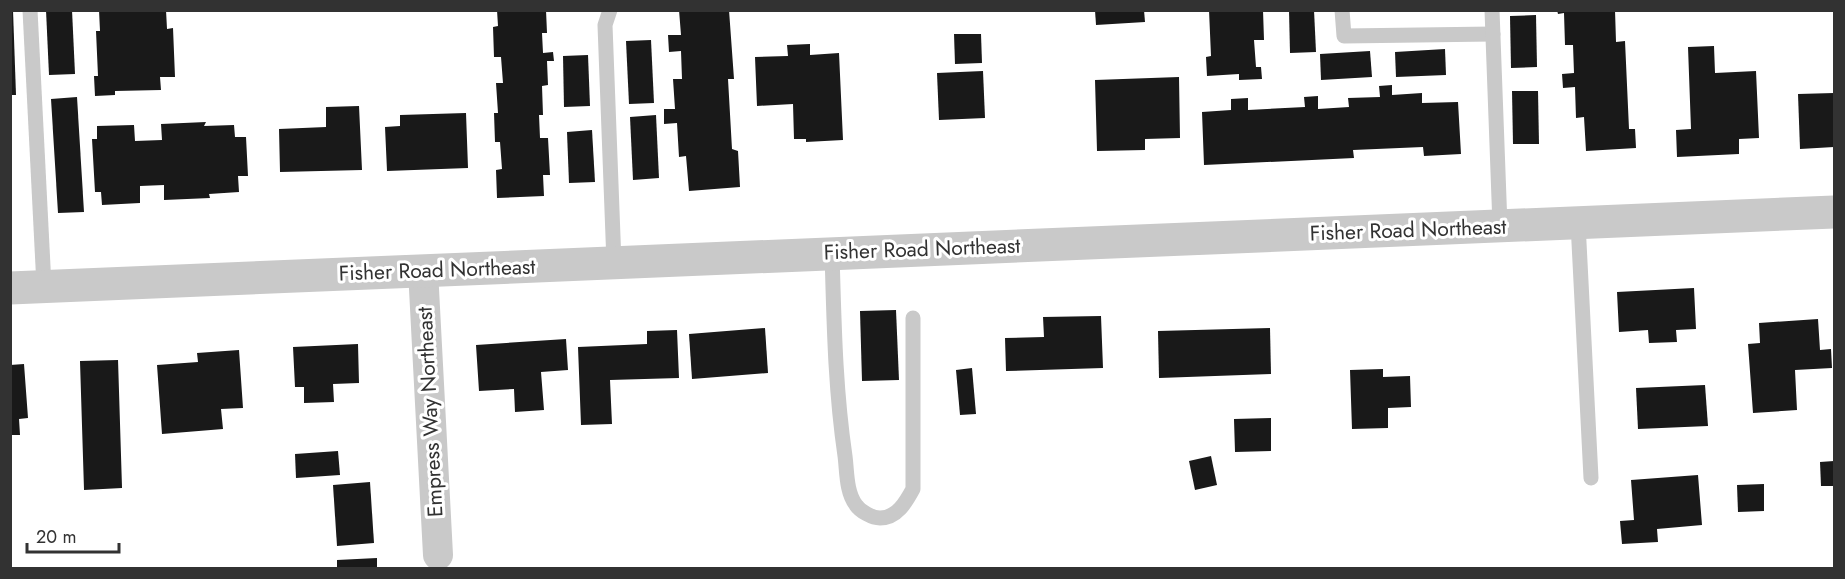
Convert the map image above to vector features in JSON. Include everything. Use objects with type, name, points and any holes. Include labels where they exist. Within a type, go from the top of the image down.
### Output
[{"type":"street","name":"Fisher Road Northeast","points":[[10,288],[1834,212]]},
{"type":"street","name":"Empress Way Northeast","points":[[423,270],[438,555]]},
{"type":"lane","points":[[30,10],[44,286]]},
{"type":"lane","points":[[610,10],[606,25],[614,263]]},
{"type":"lane","points":[[1342,10],[1344,36],[1493,34]]},
{"type":"lane","points":[[1492,10],[1500,226]]},
{"type":"lane","points":[[1578,223],[1591,477]]},
{"type":"lane","points":[[832,253],[837,396],[849,488],[856,505],[867,514],[879,518],[892,515],[913,489],[913,318]]},
{"type":"building","points":[[10,10],[13,10],[16,95],[10,95]]},
{"type":"building","points":[[46,10],[72,10],[75,74],[49,75]]},
{"type":"building","points":[[99,10],[166,10],[167,29],[173,28],[175,77],[160,77],[161,90],[115,91],[115,95],[95,96],[94,76],[98,76],[96,31],[100,31]]},
{"type":"building","points":[[497,10],[546,10],[547,33],[542,33],[543,53],[553,52],[554,61],[547,61],[548,85],[542,86],[543,115],[539,115],[540,138],[548,138],[550,175],[543,175],[544,196],[497,198],[496,170],[502,169],[500,142],[495,142],[494,113],[498,113],[496,83],[503,83],[501,57],[494,57],[493,27],[498,26]]},
{"type":"building","points":[[679,10],[729,10],[734,79],[728,79],[732,149],[738,151],[740,187],[689,191],[686,156],[679,157],[677,123],[664,124],[664,109],[675,109],[673,79],[682,79],[681,51],[669,52],[668,35],[681,35]]},
{"type":"building","points":[[1095,10],[1144,10],[1145,22],[1096,25]]},
{"type":"building","points":[[1209,10],[1263,10],[1264,40],[1254,40],[1256,67],[1261,67],[1262,79],[1239,80],[1239,74],[1207,76],[1206,57],[1211,56]]},
{"type":"building","points":[[1289,10],[1314,10],[1316,52],[1290,53]]},
{"type":"building","points":[[1557,10],[1615,10],[1616,42],[1625,41],[1629,129],[1635,129],[1636,148],[1586,151],[1584,117],[1576,118],[1575,87],[1563,88],[1562,74],[1574,73],[1573,45],[1565,45],[1564,13],[1558,14]]},
{"type":"building","points":[[1536,15],[1537,67],[1511,68],[1510,16]]},
{"type":"building","points":[[954,34],[981,34],[982,63],[955,64]]},
{"type":"building","points":[[651,40],[654,103],[629,104],[626,41]]},
{"type":"building","points":[[810,44],[810,55],[839,53],[843,140],[806,142],[806,139],[794,139],[793,104],[757,106],[755,57],[788,56],[787,45]]},
{"type":"building","points":[[1714,46],[1715,73],[1756,71],[1759,138],[1739,139],[1739,154],[1677,157],[1676,130],[1691,129],[1688,47]]},
{"type":"building","points":[[1445,49],[1446,75],[1396,77],[1395,52]]},
{"type":"building","points":[[1370,51],[1372,77],[1321,80],[1320,54]]},
{"type":"building","points":[[588,55],[590,106],[564,107],[563,56]]},
{"type":"building","points":[[983,71],[985,118],[939,120],[937,73]]},
{"type":"building","points":[[1179,77],[1180,138],[1145,139],[1145,150],[1097,151],[1095,80]]},
{"type":"building","points":[[1392,85],[1392,95],[1422,93],[1422,103],[1458,102],[1461,154],[1424,156],[1423,147],[1353,150],[1354,158],[1204,165],[1202,112],[1231,110],[1231,99],[1248,98],[1248,110],[1305,107],[1304,97],[1318,96],[1318,109],[1349,107],[1348,98],[1380,97],[1379,86]]},
{"type":"building","points":[[1512,91],[1538,91],[1539,144],[1513,144]]},
{"type":"building","points":[[1834,93],[1834,147],[1800,149],[1798,94]]},
{"type":"building","points":[[77,97],[84,212],[58,213],[51,99]]},
{"type":"building","points":[[359,106],[362,170],[280,172],[279,129],[326,127],[326,107]]},
{"type":"building","points":[[466,113],[468,168],[387,171],[385,127],[400,126],[400,115]]},
{"type":"building","points":[[656,115],[659,178],[633,180],[630,117]]},
{"type":"building","points":[[206,122],[204,126],[234,125],[235,137],[246,137],[248,176],[238,176],[239,192],[209,194],[210,198],[164,200],[164,185],[140,186],[140,203],[102,205],[101,192],[95,192],[92,139],[97,139],[97,126],[134,125],[135,141],[162,140],[161,124]]},
{"type":"building","points":[[592,130],[595,182],[569,183],[567,132]]},
{"type":"building","points":[[1694,288],[1696,329],[1676,330],[1677,342],[1649,343],[1648,330],[1619,332],[1617,292]]},
{"type":"building","points":[[896,310],[899,380],[862,381],[860,311]]},
{"type":"building","points":[[1101,316],[1103,368],[1006,371],[1005,338],[1044,337],[1043,317]]},
{"type":"building","points":[[1818,319],[1820,350],[1831,349],[1832,368],[1795,370],[1797,410],[1753,413],[1748,344],[1760,343],[1759,323]]},
{"type":"building","points":[[765,328],[768,373],[692,379],[689,334]]},
{"type":"building","points":[[1270,328],[1271,374],[1159,378],[1158,331]]},
{"type":"building","points":[[677,330],[679,378],[610,380],[612,424],[581,425],[578,347],[647,344],[647,331]]},
{"type":"building","points":[[566,339],[568,370],[541,372],[544,410],[515,412],[514,389],[479,391],[476,345]]},
{"type":"building","points":[[358,344],[359,383],[333,384],[334,402],[304,403],[304,387],[295,387],[293,347]]},
{"type":"building","points":[[239,350],[243,408],[221,409],[223,429],[162,434],[157,365],[198,362],[197,353]]},
{"type":"building","points":[[118,360],[122,488],[84,490],[80,361]]},
{"type":"building","points":[[24,364],[28,418],[19,419],[20,435],[10,435],[10,365]]},
{"type":"building","points":[[972,368],[976,414],[960,415],[956,370]]},
{"type":"building","points":[[1383,369],[1383,377],[1410,376],[1411,407],[1388,408],[1388,428],[1352,429],[1350,370]]},
{"type":"building","points":[[1705,385],[1708,426],[1638,429],[1636,388]]},
{"type":"building","points":[[1271,418],[1271,451],[1235,452],[1234,419]]},
{"type":"building","points":[[338,451],[340,475],[296,478],[295,454]]},
{"type":"building","points":[[1211,456],[1217,485],[1195,490],[1189,461]]},
{"type":"building","points":[[1834,461],[1834,486],[1821,486],[1820,462]]},
{"type":"building","points":[[1698,475],[1702,525],[1657,529],[1658,542],[1622,544],[1620,521],[1634,520],[1631,480]]},
{"type":"building","points":[[370,482],[374,543],[337,546],[333,485]]},
{"type":"building","points":[[1764,484],[1764,511],[1738,512],[1737,485]]},
{"type":"building","points":[[377,558],[377,568],[337,568],[337,560]]}]
